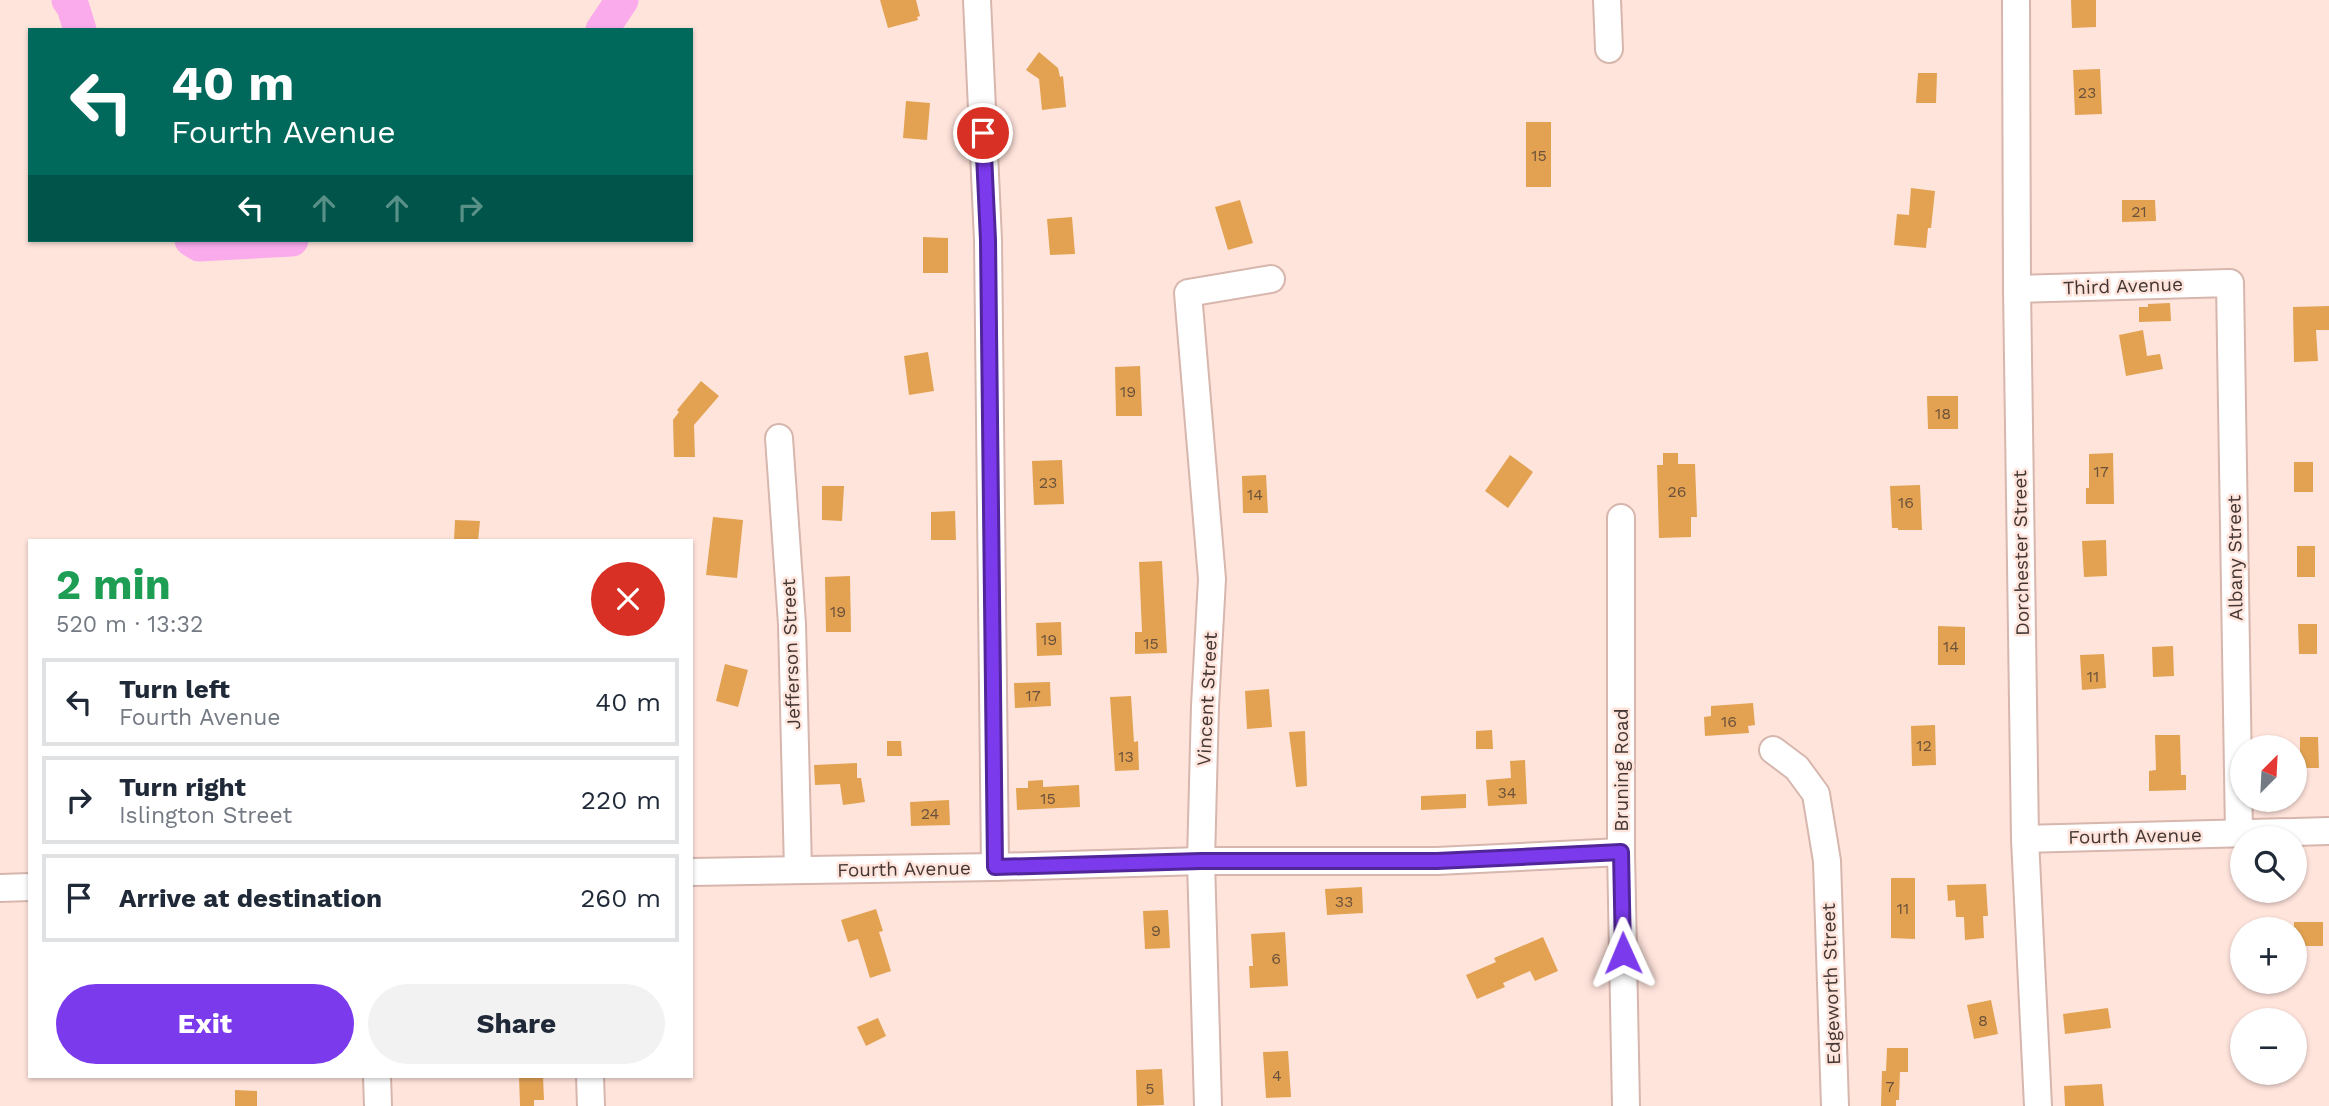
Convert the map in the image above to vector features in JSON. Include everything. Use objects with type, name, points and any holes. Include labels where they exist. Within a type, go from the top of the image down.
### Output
[{"type":"street","points":[[977,0],[988,240],[995,867]]},
{"type":"street","points":[[1607,0],[1609,48]]},
{"type":"street","name":"Dorchester Street","points":[[2016,0],[2025,839],[2038,1106]]},
{"type":"street","name":"Vincent Street","points":[[1208,1106],[1201,861],[1212,579],[1188,293],[1270,279]]},
{"type":"street","name":"Third Avenue","points":[[2017,289],[2230,283]]},
{"type":"street","name":"Albany Street","points":[[2230,283],[2239,826]]},
{"type":"street","name":"Jefferson Street","points":[[779,438],[792,624],[798,870]]},
{"type":"street","name":"Bruning Road","points":[[1621,519],[1621,852],[1626,1106]]},
{"type":"street","name":"Edgeworth Street","points":[[1773,750],[1797,768],[1816,794],[1827,861],[1835,1106]]},
{"type":"street","name":"Fourth Avenue","points":[[2307,831],[2329,831]]},
{"type":"street","name":"Fourth Avenue","points":[[2025,839],[2230,833]]},
{"type":"street","name":"Fourth Avenue","points":[[693,872],[1201,861],[1437,861],[1621,852]]},
{"type":"street","points":[[0,888],[28,887]]},
{"type":"street","points":[[377,1078],[378,1106]]},
{"type":"street","points":[[590,1078],[591,1106]]},
{"type":"building","points":[[880,0],[916,0],[920,16],[917,17],[918,20],[888,28]]},
{"type":"building","points":[[2071,0],[2096,0],[2096,27],[2072,28]]},
{"type":"building","points":[[1039,52],[1058,68],[1060,77],[1063,76],[1066,107],[1042,110],[1039,79],[1026,70]]},
{"type":"building","points":[[2100,69],[2102,114],[2075,115],[2073,70]]},
{"type":"building","points":[[1918,73],[1937,73],[1936,103],[1916,103]]},
{"type":"building","points":[[906,101],[930,103],[927,140],[903,138]]},
{"type":"building","points":[[1526,122],[1551,122],[1551,187],[1526,187]]},
{"type":"building","points":[[1911,188],[1935,191],[1926,248],[1894,245],[1897,214],[1909,215]]},
{"type":"building","points":[[1240,200],[1253,243],[1228,250],[1215,207]]},
{"type":"building","points":[[2122,200],[2155,200],[2156,221],[2122,222]]},
{"type":"building","points":[[1072,217],[1075,254],[1050,255],[1047,219]]},
{"type":"building","points":[[923,237],[948,238],[948,273],[923,273]]},
{"type":"building","points":[[2170,303],[2171,321],[2139,322],[2139,307]]},
{"type":"building","points":[[2329,306],[2329,330],[2316,330],[2318,361],[2294,362],[2293,307]]},
{"type":"building","points":[[2143,330],[2147,356],[2160,354],[2163,369],[2126,376],[2119,335]]},
{"type":"building","points":[[928,352],[934,391],[909,395],[904,356]]},
{"type":"building","points":[[1140,366],[1142,416],[1116,416],[1115,367]]},
{"type":"building","points":[[701,381],[719,396],[694,425],[695,457],[674,457],[673,420],[679,412],[677,410]]},
{"type":"building","points":[[1927,396],[1958,396],[1958,429],[1928,429]]},
{"type":"building","points":[[1663,453],[1678,453],[1678,464],[1695,464],[1697,517],[1691,517],[1691,537],[1659,538],[1657,465],[1663,465]]},
{"type":"building","points":[[2113,453],[2114,504],[2086,504],[2089,454]]},
{"type":"building","points":[[1510,455],[1533,472],[1508,508],[1485,491]]},
{"type":"building","points":[[1062,460],[1064,504],[1034,505],[1032,461]]},
{"type":"building","points":[[2294,462],[2313,462],[2313,492],[2294,492]]},
{"type":"building","points":[[1266,475],[1268,513],[1243,513],[1242,476]]},
{"type":"building","points":[[1920,485],[1922,530],[1892,528],[1890,486]]},
{"type":"building","points":[[822,486],[844,486],[842,521],[822,520]]},
{"type":"building","points":[[955,511],[956,540],[931,540],[931,512]]},
{"type":"building","points":[[713,517],[743,520],[737,578],[706,575]]},
{"type":"building","points":[[455,520],[480,521],[478,539],[454,539]]},
{"type":"building","points":[[2106,540],[2107,576],[2084,577],[2082,541]]},
{"type":"building","points":[[2297,546],[2315,546],[2315,577],[2297,577]]},
{"type":"building","points":[[1162,561],[1167,653],[1135,654],[1135,632],[1142,632],[1139,562]]},
{"type":"building","points":[[850,576],[851,632],[826,632],[825,577]]},
{"type":"building","points":[[1061,622],[1062,655],[1037,656],[1036,623]]},
{"type":"building","points":[[2298,624],[2317,624],[2317,654],[2299,654]]},
{"type":"building","points":[[1938,626],[1965,627],[1965,665],[1938,665]]},
{"type":"building","points":[[2173,646],[2174,676],[2153,677],[2152,647]]},
{"type":"building","points":[[2104,654],[2106,688],[2082,690],[2080,655]]},
{"type":"building","points":[[725,664],[748,670],[738,707],[716,701]]},
{"type":"building","points":[[1050,682],[1051,706],[1015,708],[1014,683]]},
{"type":"building","points":[[1269,689],[1272,727],[1247,729],[1245,691]]},
{"type":"building","points":[[1131,696],[1134,742],[1138,741],[1139,770],[1115,771],[1110,697]]},
{"type":"building","points":[[1753,703],[1755,725],[1748,726],[1749,733],[1705,736],[1704,717],[1711,716],[1711,706]]},
{"type":"building","points":[[1935,725],[1936,765],[1912,766],[1911,726]]},
{"type":"building","points":[[1492,730],[1493,749],[1476,749],[1476,731]]},
{"type":"building","points":[[1305,731],[1307,786],[1296,787],[1289,732]]},
{"type":"building","points":[[2155,735],[2180,735],[2181,775],[2186,775],[2186,790],[2149,791],[2149,771],[2156,770]]},
{"type":"building","points":[[2307,737],[2318,737],[2319,768],[2307,768]]},
{"type":"building","points":[[887,741],[901,741],[902,756],[887,756]]},
{"type":"building","points":[[1525,760],[1527,804],[1488,806],[1486,780],[1511,778],[1510,761]]},
{"type":"building","points":[[857,763],[857,778],[861,778],[865,802],[843,805],[840,784],[815,785],[814,765]]},
{"type":"building","points":[[1043,780],[1043,787],[1079,785],[1080,807],[1017,810],[1016,788],[1028,788],[1028,781]]},
{"type":"building","points":[[1466,794],[1466,808],[1421,810],[1421,796]]},
{"type":"building","points":[[949,800],[950,825],[911,826],[910,802]]},
{"type":"building","points":[[1891,878],[1915,878],[1915,939],[1891,938]]},
{"type":"building","points":[[1986,884],[1988,916],[1983,916],[1984,938],[1965,940],[1964,917],[1956,917],[1955,900],[1948,901],[1947,885]]},
{"type":"building","points":[[1362,887],[1363,913],[1327,915],[1325,889]]},
{"type":"building","points":[[876,909],[883,931],[879,932],[891,971],[870,978],[858,939],[848,942],[841,920]]},
{"type":"building","points":[[1168,910],[1170,948],[1145,949],[1143,911]]},
{"type":"building","points":[[2307,922],[2323,922],[2323,946],[2307,946]]},
{"type":"building","points":[[1285,932],[1288,986],[1250,988],[1249,966],[1253,966],[1251,934]]},
{"type":"building","points":[[1543,937],[1558,971],[1535,981],[1530,971],[1503,983],[1505,987],[1477,999],[1466,975],[1496,962],[1494,958]]},
{"type":"building","points":[[1991,1000],[1998,1034],[1974,1039],[1967,1005]]},
{"type":"building","points":[[2108,1008],[2111,1028],[2065,1034],[2063,1014]]},
{"type":"building","points":[[878,1018],[886,1036],[866,1046],[857,1027]]},
{"type":"building","points":[[1887,1048],[1908,1048],[1908,1072],[1900,1072],[1899,1100],[1896,1100],[1896,1106],[1881,1106],[1882,1071],[1886,1071]]},
{"type":"building","points":[[1288,1051],[1291,1097],[1266,1098],[1263,1052]]},
{"type":"building","points":[[1162,1069],[1164,1105],[1137,1106],[1136,1070]]},
{"type":"building","points":[[519,1078],[543,1078],[544,1100],[534,1100],[534,1106],[520,1106]]},
{"type":"building","points":[[2102,1084],[2104,1106],[2065,1106],[2064,1086]]},
{"type":"building","points":[[235,1090],[257,1091],[257,1106],[235,1106]]},
{"type":"waterway","points":[[68,0],[79,28]]},
{"type":"waterway","points":[[603,28],[622,0]]},
{"type":"waterway","points":[[194,242],[199,245],[255,242]]},
{"type":"route","points":[[983,133],[988,240],[995,867],[1201,861],[1437,861],[1621,852],[1623,953]]}]
